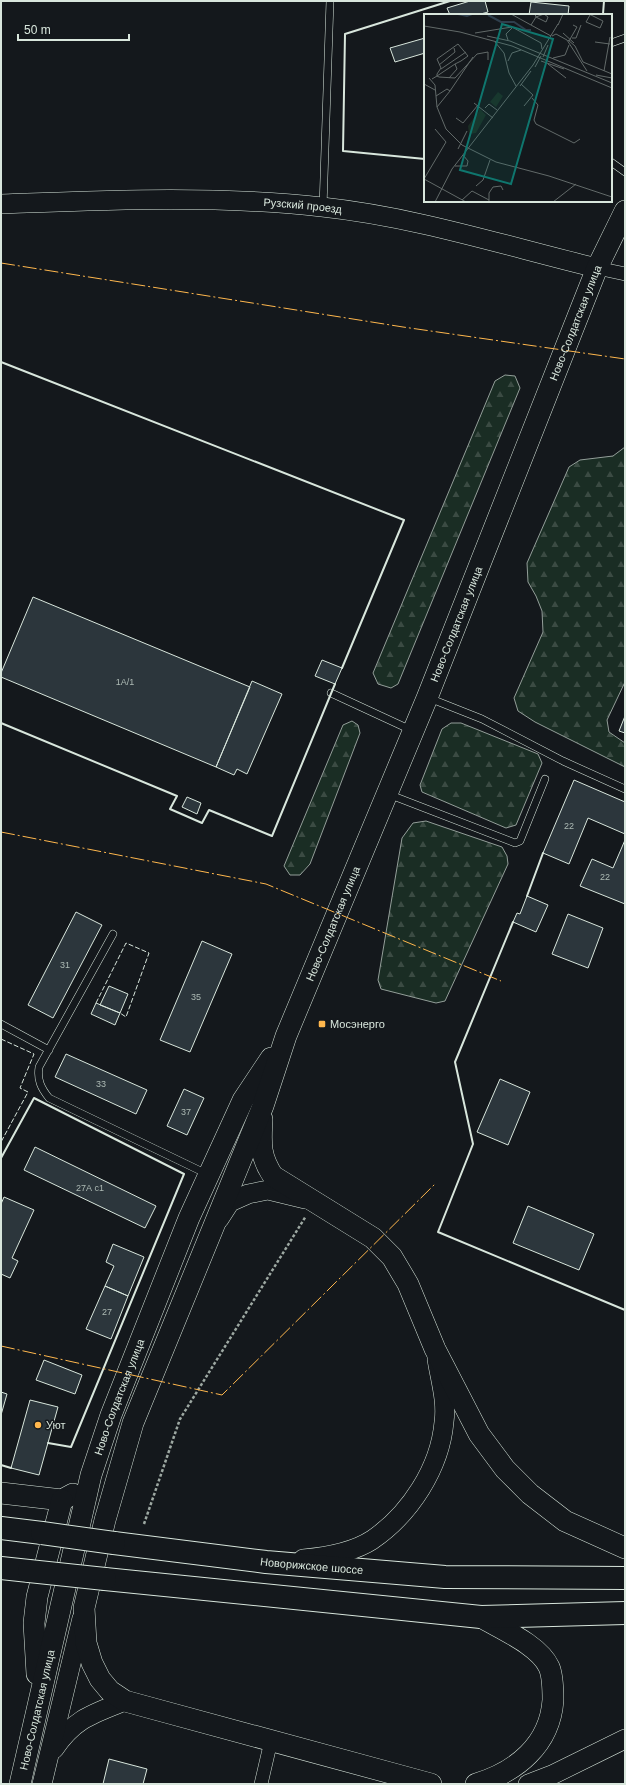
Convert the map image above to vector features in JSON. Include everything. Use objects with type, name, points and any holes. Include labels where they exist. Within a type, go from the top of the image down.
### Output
[{"type":"highway","name":"Новорижское шоссе","points":[[1,1528],[266,1562],[445,1577],[625,1578]]},
{"type":"highway","points":[[1,1568],[481,1617],[625,1613]]},
{"type":"main road","name":"Рузский проезд","points":[[1,204],[148,199],[237,200],[323,207],[401,220],[597,268]]},
{"type":"main road","name":"Ново-Солдатская улица","points":[[42,1784],[105,1520],[133,1423],[263,1106],[286,1036],[414,731],[597,268],[625,211]]},
{"type":"main road","name":"Ново-Солдатская улица","points":[[20,1784],[92,1475],[114,1408],[189,1218],[243,1100],[286,1036]]},
{"type":"main road","points":[[263,1106],[261,1142],[265,1163],[273,1176],[310,1208]]},
{"type":"main road","points":[[215,1225],[230,1202],[248,1194],[268,1190],[310,1208],[346,1220],[373,1238],[392,1257],[408,1284],[435,1349],[479,1434],[505,1469],[530,1494],[566,1521],[625,1548]]},
{"type":"main road","points":[[266,1562],[326,1557],[360,1546],[372,1540],[394,1522],[414,1500],[432,1468],[445,1421],[444,1395],[435,1349]]},
{"type":"main road","points":[[1,1493],[62,1500],[74,1493],[92,1475]]},
{"type":"main road","points":[[39,1698],[34,1623],[37,1597],[62,1500]]},
{"type":"main road","points":[[84,1608],[86,1643],[92,1663],[100,1679],[110,1692],[125,1701],[431,1784]]},
{"type":"main road","points":[[476,1784],[495,1778],[519,1764],[540,1742],[552,1717],[553,1692],[549,1667],[537,1652],[519,1639],[481,1617]]},
{"type":"main road","points":[[49,1755],[65,1732],[91,1714],[125,1701]]},
{"type":"main road","points":[[528,1784],[554,1774],[625,1739]]},
{"type":"street","points":[[597,268],[625,274]]},
{"type":"street","points":[[261,1784],[271,1740]]},
{"type":"lane","points":[[323,207],[330,1]]},
{"type":"lane","points":[[612,42],[625,38]]},
{"type":"lane","points":[[612,163],[625,172]]},
{"type":"lane","points":[[331,693],[414,731]]},
{"type":"lane","points":[[427,698],[482,719],[563,761],[625,789]]},
{"type":"lane","points":[[387,794],[515,843],[520,841],[545,779]]},
{"type":"lane","points":[[113,934],[39,1067],[38,1076],[42,1090],[49,1098],[209,1174]]},
{"type":"lane","points":[[1,1024],[49,1050]]},
{"type":"path","points":[[144,1524],[180,1420],[310,1208]]},
{"type":"green space","points":[[505,375],[515,376],[520,388],[398,684],[391,688],[378,684],[373,673],[495,381]]},
{"type":"green space","points":[[625,447],[625,682],[607,720],[609,732],[625,743],[625,767],[535,722],[518,711],[514,698],[543,632],[542,611],[528,582],[527,563],[569,467],[580,460],[613,456]]},
{"type":"green space","points":[[352,721],[358,725],[360,733],[310,864],[300,875],[290,875],[284,866],[343,725]]},
{"type":"green space","points":[[451,723],[461,723],[538,754],[542,763],[516,825],[506,828],[422,792],[420,785],[442,729]]},
{"type":"green space","points":[[426,821],[502,847],[507,856],[508,864],[445,1001],[436,1003],[381,989],[378,980],[402,838],[413,823]]},
{"type":"building","points":[[470,1],[485,1],[488,12],[481,14],[450,14],[447,8]]},
{"type":"building","points":[[531,2],[569,6],[568,14],[529,14]]},
{"type":"building","points":[[424,38],[424,53],[395,62],[390,48]]},
{"type":"building","points":[[33,597],[250,687],[216,767],[1,677],[1,673]]},
{"type":"building","points":[[322,660],[342,668],[335,684],[315,676]]},
{"type":"building","points":[[252,681],[282,694],[247,774],[237,769],[234,775],[216,767]]},
{"type":"building","points":[[625,716],[625,733],[619,731]]},
{"type":"building","points":[[574,780],[625,802],[625,834],[588,818],[569,864],[543,853]]},
{"type":"building","points":[[187,797],[201,803],[197,814],[182,807]]},
{"type":"building","points":[[625,840],[625,904],[580,886],[592,859],[613,868]]},
{"type":"building","points":[[527,896],[548,905],[536,932],[513,922],[517,913],[520,914]]},
{"type":"building","points":[[76,912],[102,925],[53,1018],[28,1005]]},
{"type":"building","points":[[568,914],[603,928],[588,968],[552,954]]},
{"type":"building","points":[[202,941],[232,954],[190,1052],[160,1040]]},
{"type":"building","points":[[109,986],[128,994],[120,1013],[100,1005]]},
{"type":"building","points":[[96,1003],[120,1013],[115,1025],[91,1014]]},
{"type":"building","points":[[66,1054],[147,1090],[136,1114],[55,1077]]},
{"type":"building","points":[[500,1079],[530,1092],[508,1145],[477,1132]]},
{"type":"building","points":[[184,1089],[204,1098],[187,1135],[167,1126]]},
{"type":"building","points":[[35,1147],[156,1206],[145,1228],[24,1170]]},
{"type":"building","points":[[4,1197],[34,1210],[12,1258],[18,1261],[10,1278],[1,1274],[1,1204]]},
{"type":"building","points":[[528,1206],[594,1234],[579,1270],[513,1243]]},
{"type":"building","points":[[113,1244],[144,1257],[128,1296],[105,1286],[114,1266],[106,1262]]},
{"type":"building","points":[[105,1286],[128,1296],[111,1339],[86,1329]]},
{"type":"building","points":[[44,1360],[82,1375],[75,1394],[36,1380]]},
{"type":"building","points":[[1,1392],[7,1394],[1,1415]]},
{"type":"building","name":"Уют","points":[[30,1400],[58,1407],[39,1475],[11,1468]]},
{"type":"building","points":[[109,1759],[147,1769],[143,1784],[103,1784]]},
{"type":"fence","points":[[96,1003],[126,943],[149,953],[126,1017],[120,1013]]},
{"type":"fence","points":[[1,1039],[34,1054],[20,1088],[28,1092],[1,1142]]},
{"type":"wall","points":[[424,159],[343,151],[345,34],[450,1]]},
{"type":"wall","points":[[603,14],[604,1]]},
{"type":"wall","points":[[1,362],[404,520],[342,668]]},
{"type":"wall","points":[[1,723],[177,796],[170,809],[202,823],[209,810],[272,836],[335,684]]},
{"type":"wall","points":[[527,896],[543,853]]},
{"type":"wall","points":[[513,922],[455,1062],[473,1144],[438,1232],[625,1310]]},
{"type":"wall","points":[[1,1158],[34,1098],[184,1174],[71,1447],[48,1443]]},
{"type":"wall","points":[[1,1465],[11,1468]]},
{"type":"power","points":[[1,263],[403,327],[625,359]]},
{"type":"power","points":[[1,832],[266,884],[501,981]]},
{"type":"power","points":[[1,1346],[222,1395],[435,1184]]},
{"type":"place","name":"Мосэнерго","points":[[322,1024]]},
{"type":"place","name":"Уют","points":[[38,1425]]}]
